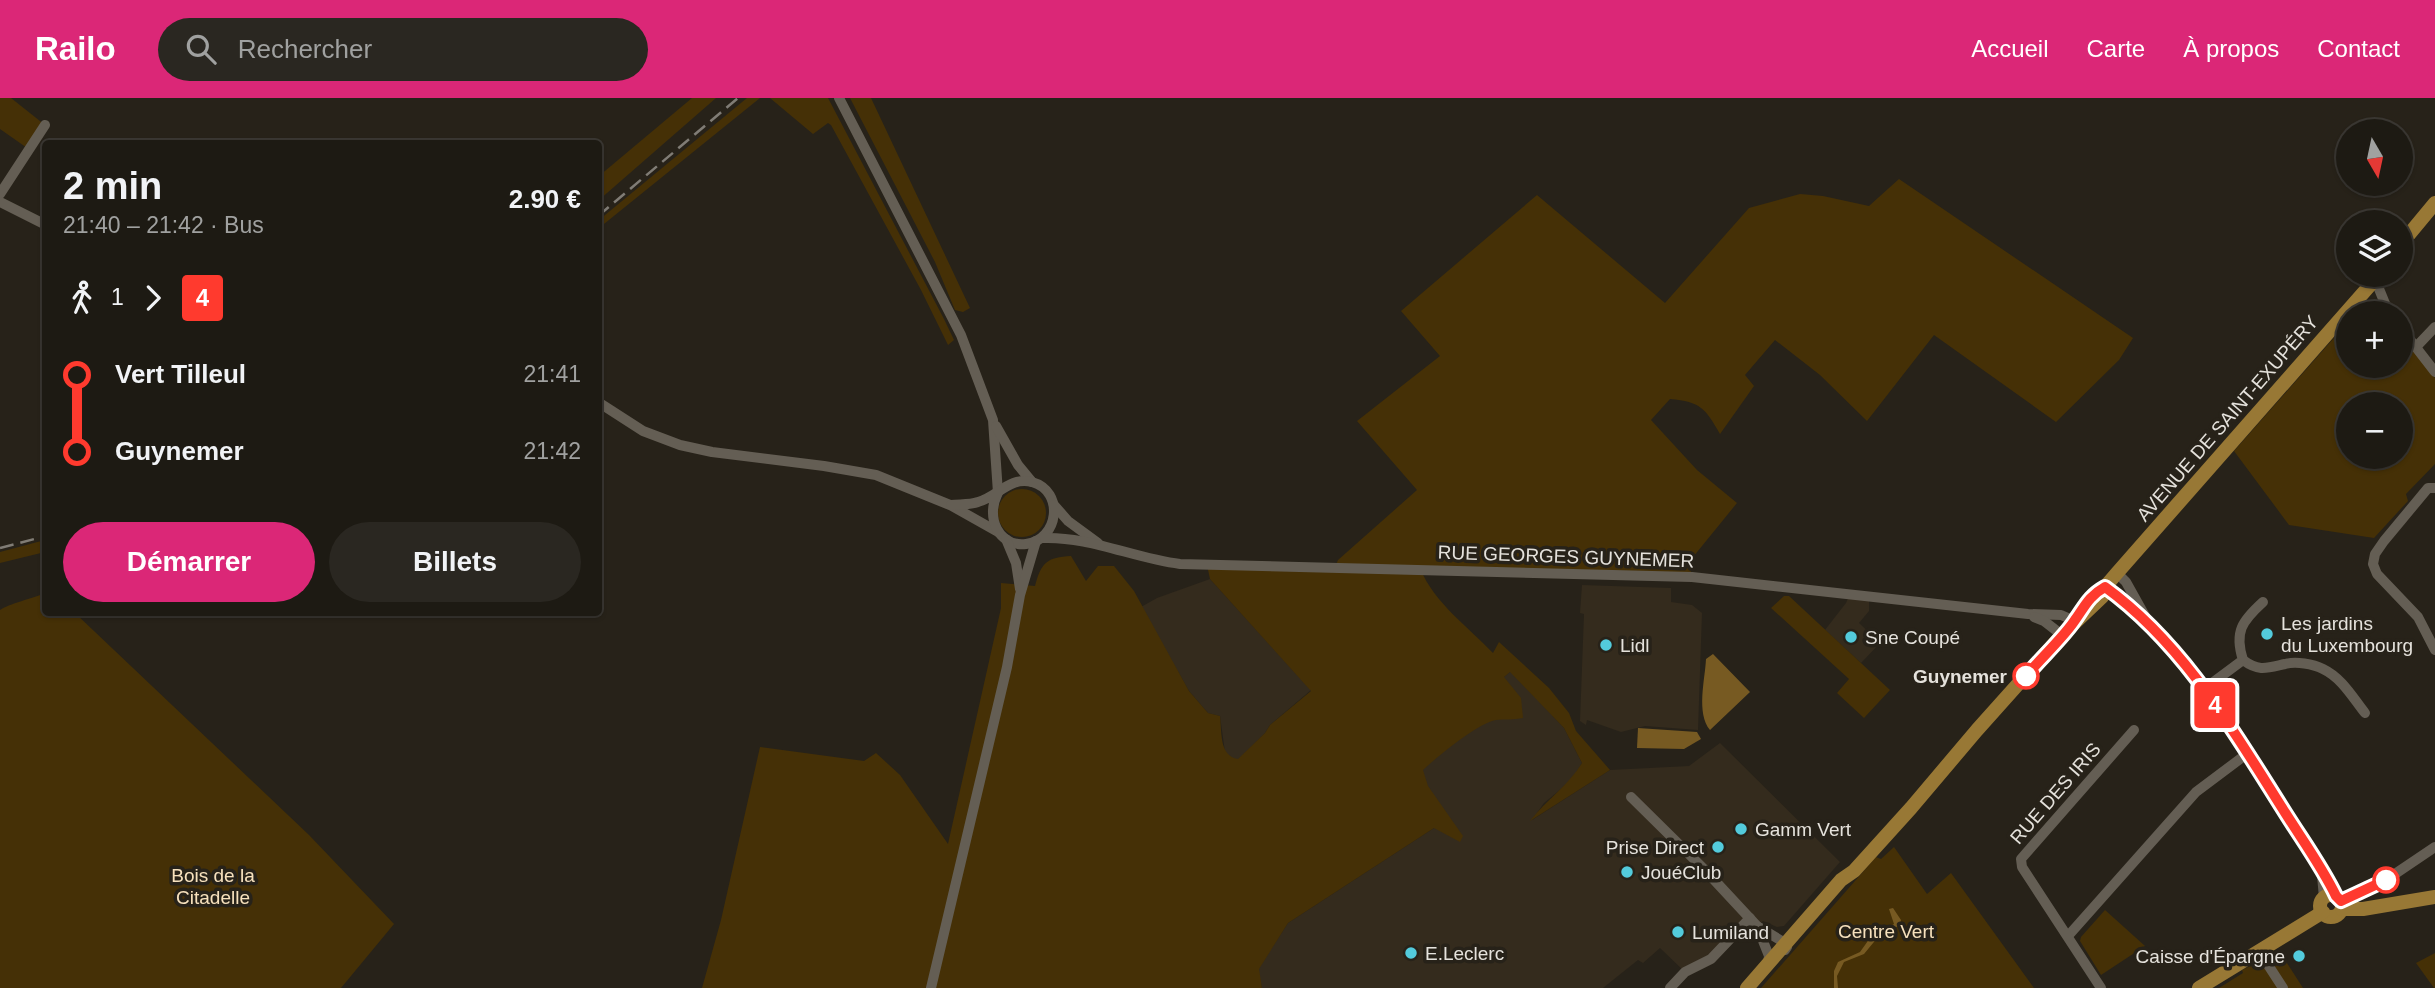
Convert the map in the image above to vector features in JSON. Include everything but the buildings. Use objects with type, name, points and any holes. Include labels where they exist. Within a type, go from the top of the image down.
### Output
[{"type":"main road","points":[[2413,230],[2435,203]]},
{"type":"main road","points":[[2413,238],[2435,216]]},
{"type":"main road","name":"AVENUE DE SAINT-EXUPÉRY","points":[[1854,871],[2075,621],[2093,593],[2105,587],[2368,287]]},
{"type":"main road","points":[[1757,988],[1785,943],[1841,880],[1854,871]]},
{"type":"main road","points":[[1747,988],[1848,885],[1854,871]]},
{"type":"main road","points":[[2199,988],[2333,903],[2363,909],[2435,897]]},
{"type":"street","points":[[839,98],[961,335],[993,420],[1018,465],[1032,482],[1046,491],[1054,505],[1053,523],[1039,540],[1020,595],[1007,667],[931,988]]},
{"type":"street","points":[[0,194],[45,125]]},
{"type":"street","points":[[0,202],[42,223]]},
{"type":"street","points":[[2365,290],[2377,301]]},
{"type":"street","points":[[2416,347],[2435,327]]},
{"type":"street","points":[[2413,343],[2435,372]]},
{"type":"street","points":[[602,405],[643,431],[680,445],[876,475],[950,505],[1002,536],[1021,544],[1039,540]]},
{"type":"street","points":[[993,420],[997,494],[993,502],[992,518],[1016,563],[1020,595]]},
{"type":"street","points":[[950,505],[976,503],[997,494],[1013,482],[1032,482]]},
{"type":"street","points":[[2435,488],[2428,488],[2384,541],[2375,554],[2373,564],[2377,574],[2431,628],[2435,650]]},
{"type":"street","name":"RUE GEORGES GUYNEMER","points":[[1054,505],[1068,521],[1103,546]]},
{"type":"street","name":"RUE GEORGES GUYNEMER","points":[[1039,540],[1077,540],[1180,564],[1692,577],[2028,614],[2061,615],[2075,621]]},
{"type":"street","points":[[2117,573],[2126,582],[2148,622]]},
{"type":"street","points":[[2105,587],[2148,622],[2204,689],[2248,753],[2322,873],[2333,903],[2386,880],[2435,847]]},
{"type":"street","points":[[2263,602],[2248,617],[2240,631],[2239,646],[2243,660],[2262,670],[2286,663],[2300,663],[2325,669],[2341,682],[2365,713]]},
{"type":"street","points":[[2028,614],[2044,621],[2062,635]]},
{"type":"street","points":[[2204,689],[2243,660]]},
{"type":"street","name":"RUE DES IRIS","points":[[2101,988],[2022,867],[2021,859],[2134,730]]},
{"type":"street","points":[[2068,936],[2196,792],[2248,753]]},
{"type":"street","points":[[1631,797],[1754,922],[1785,943]]},
{"type":"street","points":[[1754,922],[1769,956],[1767,970]]},
{"type":"street","points":[[1670,988],[1685,972],[1711,959],[1754,922]]},
{"type":"street","points":[[2259,951],[2283,988]]},
{"type":"shaded area","points":[[1210,579],[1311,690],[1270,725],[1238,760],[1230,758],[1225,752],[1220,716],[1208,713],[1189,691],[1141,607],[1157,598]]},
{"type":"shaded area","points":[[1582,585],[1671,588],[1671,602],[1692,605],[1702,613],[1698,730],[1645,726],[1621,732],[1587,720],[1586,725],[1580,721],[1584,614],[1580,613]]},
{"type":"shaded area","points":[[1850,594],[1869,596],[1869,611],[1859,623],[1880,643],[1861,663],[1825,630]]},
{"type":"shaded area","points":[[1713,654],[1750,692],[1710,730],[1703,715],[1702,696],[1706,659]]},
{"type":"shaded area","points":[[1511,671],[1564,728],[1582,763],[1572,780],[1544,803],[1532,820],[1610,770],[1689,766],[1720,743],[1840,862],[1784,926],[1777,927],[1763,921],[1757,926],[1751,918],[1711,959],[1685,972],[1660,948],[1643,963],[1638,960],[1603,988],[1262,988],[1258,969],[1288,923],[1434,828],[1412,752]]},
{"type":"shaded area","points":[[1638,728],[1697,732],[1701,739],[1684,749],[1637,748]]},
{"type":"shaded area","points":[[1893,908],[1901,920],[1900,925],[1878,937],[1864,954],[1844,962],[1837,976],[1838,988],[1834,988],[1834,971],[1838,962],[1860,952],[1870,938],[1894,924],[1889,909]]},
{"type":"green space","points":[[0,98],[11,98],[45,125],[30,150],[0,129]]},
{"type":"green space","points":[[692,98],[716,98],[602,197],[602,173]]},
{"type":"green space","points":[[747,98],[760,98],[602,226],[602,218]]},
{"type":"green space","points":[[770,98],[828,98],[944,319],[954,340],[948,345],[831,125],[828,123],[813,134]]},
{"type":"green space","points":[[850,98],[871,98],[970,308],[963,312],[955,310],[935,262]]},
{"type":"green space","points":[[1899,179],[2133,338],[2119,360],[2056,422],[1934,335],[1867,421],[1820,375],[1775,340],[1745,375],[1754,386],[1720,434],[1706,412],[1680,400],[1670,399],[1651,420],[1697,470],[1737,503],[1689,562],[1692,577],[1421,570],[1443,604],[1493,653],[1499,642],[1549,688],[1569,713],[1576,731],[1610,770],[1530,821],[1582,763],[1564,728],[1510,672],[1504,677],[1521,698],[1523,718],[1488,722],[1423,770],[1428,786],[1463,836],[1460,842],[1434,828],[1288,923],[1259,969],[1262,988],[702,988],[721,920],[760,747],[864,761],[876,753],[900,775],[948,844],[1001,608],[1001,583],[1035,586],[1046,563],[1056,558],[1071,556],[1086,581],[1098,566],[1114,566],[1134,591],[1189,691],[1208,713],[1220,716],[1224,748],[1232,757],[1238,759],[1270,725],[1311,691],[1210,579],[1207,565],[1335,567],[1338,560],[1417,490],[1357,421],[1440,356],[1401,311],[1537,195],[1665,303],[1749,208],[1800,194],[1869,206]]},
{"type":"green space","points":[[2336,336],[2336,378],[2413,378],[2413,350],[2435,378],[2435,464],[2406,494],[2408,501],[2374,538],[2289,525],[2234,451]]},
{"type":"green space","points":[[1022,489],[1039,496],[1046,513],[1039,530],[1022,537],[1005,530],[998,513],[1005,496]]},
{"type":"green space","points":[[42,541],[42,554],[0,563],[0,552]]},
{"type":"green space","name":"Bois de la Citadelle","points":[[42,594],[42,616],[78,616],[309,835],[394,924],[341,988],[0,988],[0,610]]},
{"type":"green space","points":[[1784,596],[1789,596],[1890,690],[1864,718],[1837,693],[1849,679],[1771,608]]},
{"type":"green space","name":"Centre Vert","points":[[1894,847],[1927,894],[1951,873],[2034,988],[1761,988],[1876,857],[1881,859]]},
{"type":"green space","points":[[2105,910],[2145,946],[2101,975],[2080,941]]},
{"type":"green space","points":[[2280,952],[2303,988],[2219,988],[2243,973],[2242,970]]},
{"type":"green space","points":[[2435,953],[2435,988],[2434,988],[2416,963]]},
{"type":"railway","points":[[602,213],[738,98]]},
{"type":"railway","points":[[0,548],[42,537]]},
{"type":"bus line","name":"4","points":[[2026,676],[2075,621],[2093,593],[2105,587],[2148,622],[2204,689],[2236,734],[2336,896],[2341,901],[2386,880]]},
{"type":"place","name":"Les jardins du Luxembourg","points":[[2267,634]]},
{"type":"place","name":"Sne Coupé","points":[[1851,637]]},
{"type":"place","name":"Lidl","points":[[1606,645]]},
{"type":"place","name":"Guynemer","points":[[2026,676]]},
{"type":"place","name":"Gamm Vert","points":[[1741,829]]},
{"type":"place","name":"Prise Direct","points":[[1718,847]]},
{"type":"place","name":"JouéClub","points":[[1627,872]]},
{"type":"place","name":"Lumiland","points":[[1678,932]]},
{"type":"place","name":"E.Leclerc","points":[[1411,953]]},
{"type":"place","name":"Caisse d'Épargne","points":[[2299,956]]}]
